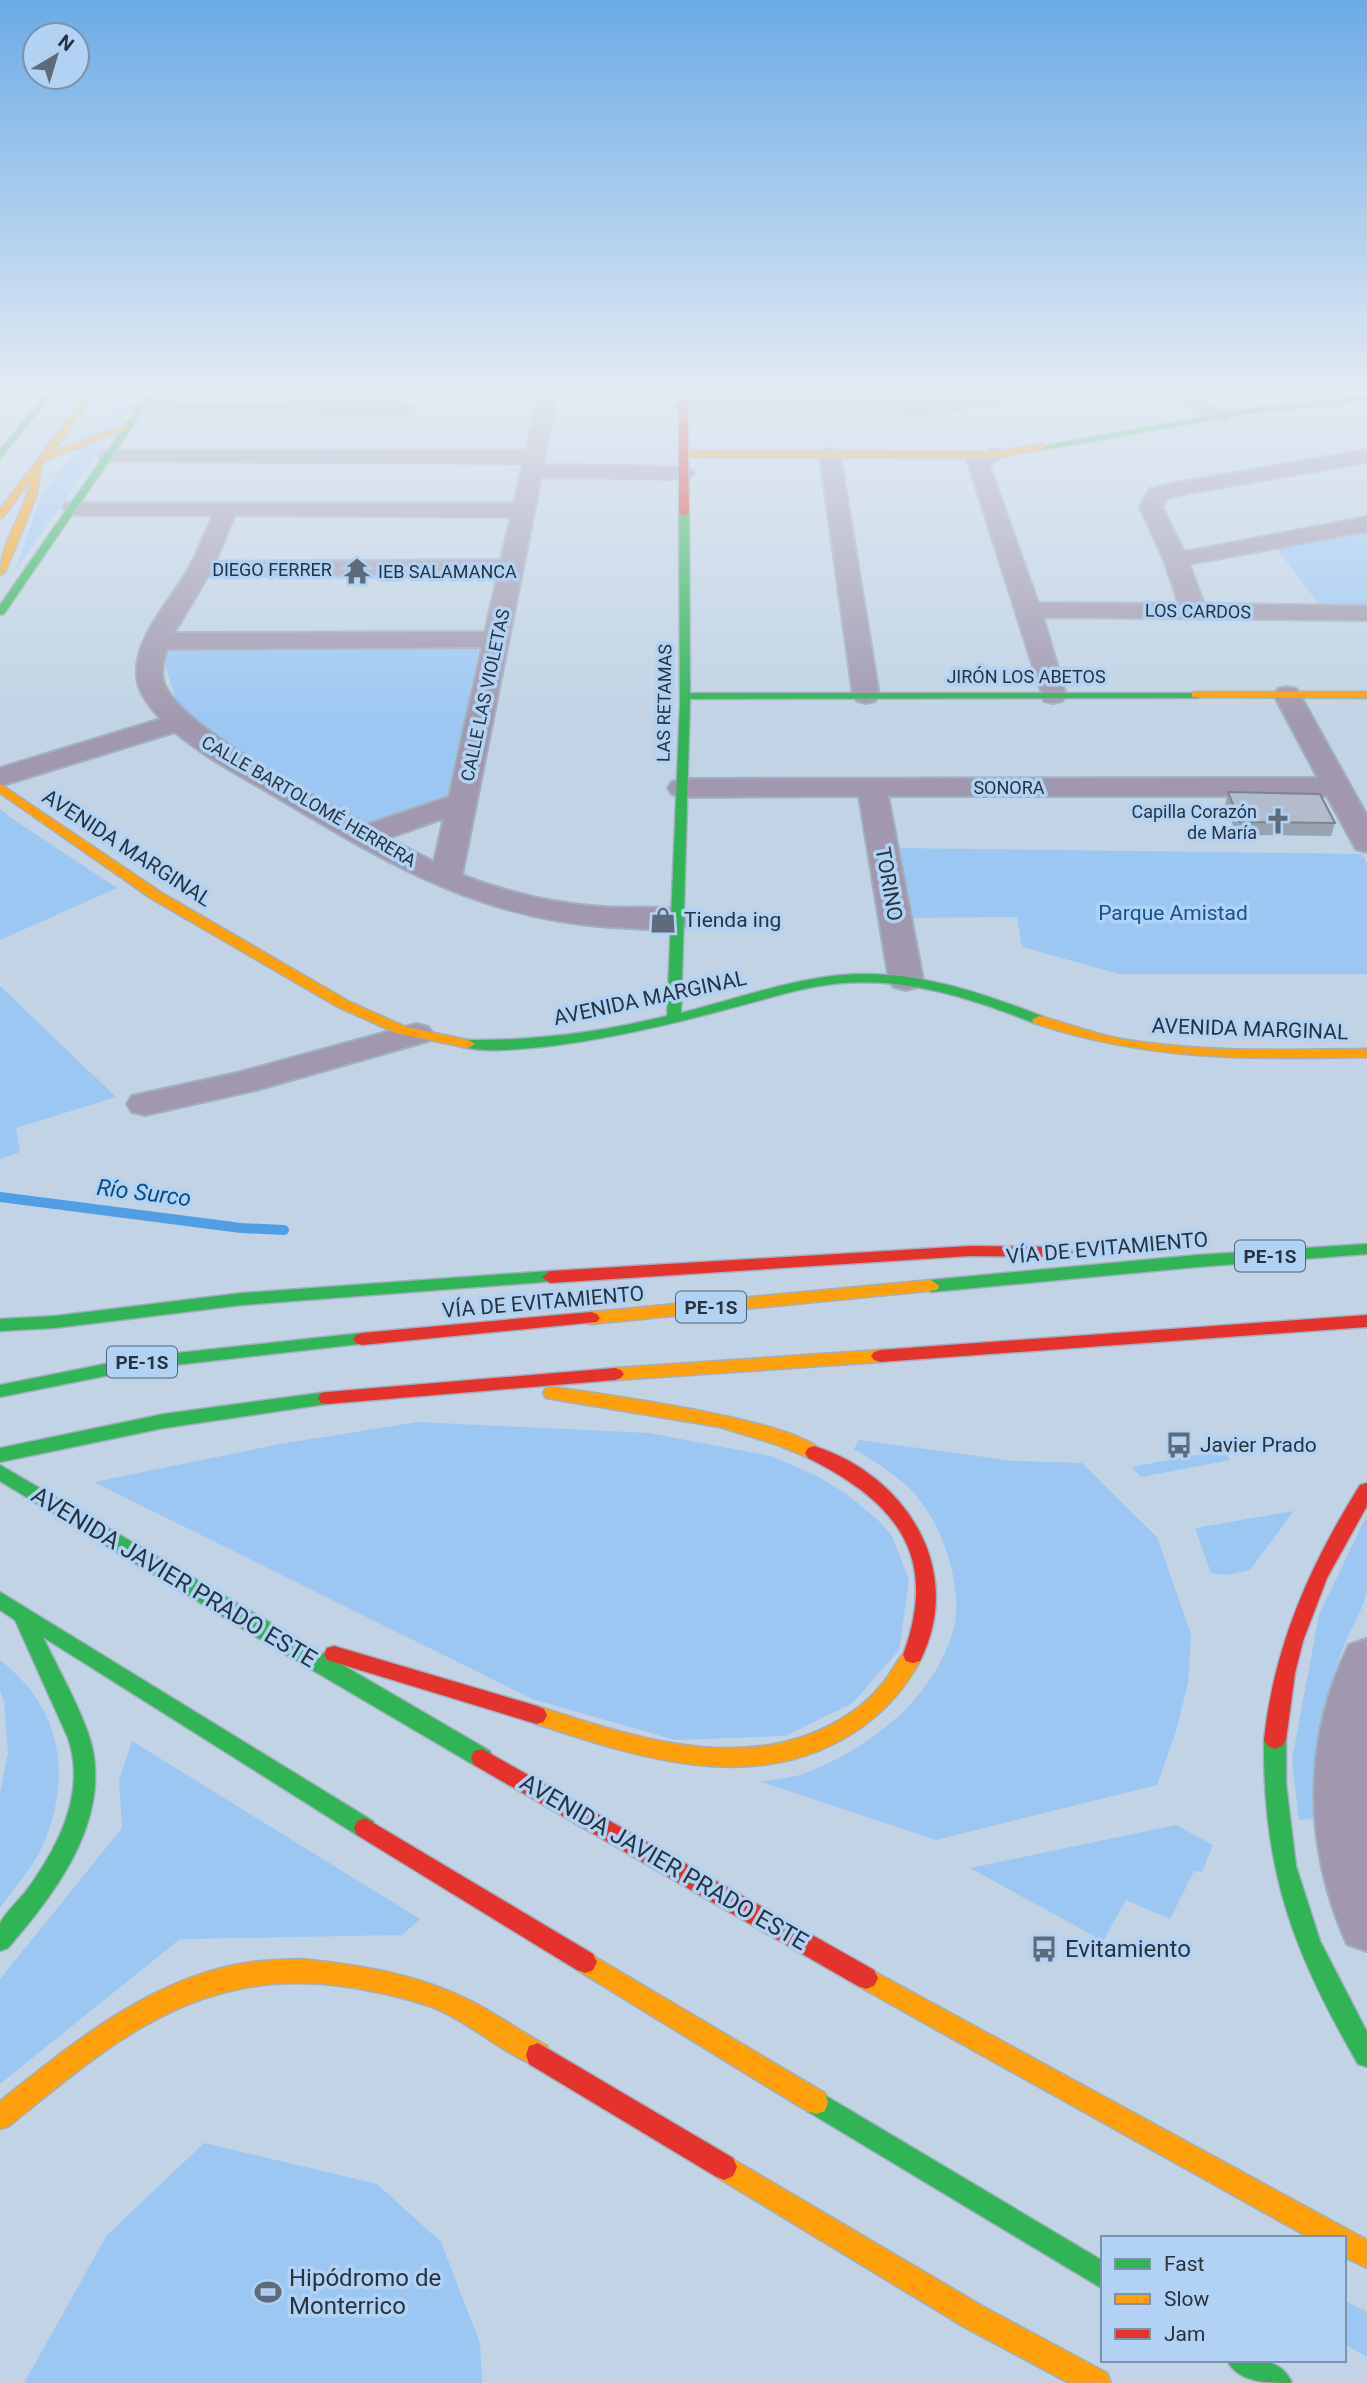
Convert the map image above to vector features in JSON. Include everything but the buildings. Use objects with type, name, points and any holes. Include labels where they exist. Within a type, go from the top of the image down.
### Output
[{"type":"main road","points":[[0,515],[12,499]]},
{"type":"main road","points":[[0,572],[31,499]]},
{"type":"main road","points":[[0,611],[80,499]]},
{"type":"main road","name":"LAS RETAMAS","points":[[674,1018],[685,696],[683,499]]},
{"type":"main road","points":[[0,589],[33,568]]},
{"type":"main road","name":"JIRÓN LOS ABETOS","points":[[685,696],[1367,695]]},
{"type":"main road","name":"AVENIDA MARGINAL","points":[[0,788],[157,896],[343,1004],[374,1020],[416,1034],[464,1044],[515,1045],[556,1041],[674,1018],[803,985],[857,978],[906,979],[947,987],[1073,1033],[1113,1043],[1226,1053],[1367,1053]]},
{"type":"main road","name":"VÍA DE EVITAMIENTO","points":[[0,1391],[59,1375],[225,1352],[1196,1261],[1367,1249]]},
{"type":"main road","points":[[0,1325],[55,1322],[242,1299],[743,1263],[970,1251],[1092,1253],[1196,1261]]},
{"type":"main road","points":[[0,1455],[129,1426],[210,1413],[491,1383],[1367,1321]]},
{"type":"main road","points":[[275,1638],[456,1688],[634,1743],[717,1759],[769,1757],[802,1750],[830,1737],[878,1703],[909,1663],[922,1637],[930,1612],[925,1562],[915,1537],[900,1514],[887,1498],[867,1481],[795,1443],[643,1408],[491,1383]]},
{"type":"main road","name":"AVENIDA JAVIER PRADO ESTE","points":[[0,1472],[275,1638],[797,1940],[1332,2236]]},
{"type":"main road","points":[[1367,1490],[1326,1556],[1303,1611],[1283,1689],[1273,1783],[1276,1823],[1284,1867],[1297,1913],[1338,2010],[1367,2054]]},
{"type":"main road","points":[[0,1600],[264,1767],[1101,2275]]},
{"type":"main road","points":[[0,1940],[55,1868],[73,1831],[84,1796],[83,1752],[23,1615]]},
{"type":"main road","points":[[0,2117],[141,2010],[218,1977],[283,1968],[335,1970],[374,1978],[416,1990],[456,2006],[974,2317],[1097,2383]]},
{"type":"main road","points":[[1346,2243],[1367,2255]]},
{"type":"main road","points":[[1244,2362],[1278,2383]]},
{"type":"street","name":"CALLE LAS VIOLETAS","points":[[446,878],[526,499]]},
{"type":"street","points":[[837,499],[866,695]]},
{"type":"street","points":[[990,499],[1028,610],[1053,695]]},
{"type":"street","points":[[1155,499],[1151,506],[1176,560],[1194,611]]},
{"type":"street","points":[[74,508],[524,510]]},
{"type":"street","name":"CALLE BARTOLOMÉ HERRERA","points":[[227,508],[201,569],[158,641],[150,660],[150,681],[167,711],[203,740],[408,861],[446,878],[513,903],[581,916],[678,919]]},
{"type":"street","points":[[1176,560],[1367,524]]},
{"type":"street","name":"DIEGO FERRER","points":[[201,569],[512,567]]},
{"type":"street","name":"LOS CARDOS","points":[[1028,610],[1367,613]]},
{"type":"street","points":[[158,641],[497,639]]},
{"type":"street","points":[[1287,695],[1365,836]]},
{"type":"street","points":[[0,777],[181,722]]},
{"type":"street","name":"SONORA","points":[[682,788],[1337,787]]},
{"type":"street","name":"TORINO","points":[[872,788],[906,979]]},
{"type":"street","points":[[364,836],[462,802]]},
{"type":"street","points":[[145,1104],[243,1082],[416,1034]]},
{"type":"street","points":[[1367,1660],[1341,1753],[1337,1802],[1346,1860],[1367,1925]]},
{"type":"green space","points":[[40,499],[65,499],[15,571]]},
{"type":"green space","points":[[1367,528],[1367,607],[1321,607],[1274,545]]},
{"type":"green space","points":[[479,646],[450,796],[367,824],[218,738],[176,701],[165,664],[168,648]]},
{"type":"green space","points":[[0,809],[10,817],[117,888],[0,940]]},
{"type":"green space","name":"Parque Amistad","points":[[894,848],[1362,854],[1367,863],[1367,974],[1119,974],[1022,947],[1017,917],[908,918]]},
{"type":"green space","points":[[0,986],[116,1097],[16,1128],[20,1152],[0,1159]]},
{"type":"green space","points":[[418,1422],[649,1433],[771,1456],[817,1476],[848,1495],[892,1536],[909,1580],[899,1650],[853,1703],[785,1736],[675,1740],[532,1699],[94,1482],[280,1444]]},
{"type":"green space","points":[[859,1440],[1014,1461],[1082,1463],[1157,1537],[1191,1634],[1188,1683],[1176,1731],[1157,1785],[936,1840],[761,1782],[808,1772],[856,1748],[879,1732],[919,1694],[935,1672],[947,1648],[955,1622],[956,1596],[952,1570],[932,1519],[904,1483],[854,1449]]},
{"type":"green space","points":[[1224,1450],[1230,1460],[1141,1477],[1131,1467]]},
{"type":"green space","points":[[1294,1511],[1250,1570],[1227,1575],[1211,1573],[1195,1528]]},
{"type":"green space","points":[[1367,1514],[1366,1596],[1345,1643],[1330,1688],[1322,1728],[1320,1768],[1325,1816],[1299,1820],[1292,1759],[1319,1615]]},
{"type":"green space","points":[[0,1660],[21,1679],[37,1699],[56,1744],[59,1768],[58,1793],[43,1845],[0,1908],[0,1793],[8,1753],[4,1702],[0,1690]]},
{"type":"green space","points":[[132,1741],[420,1919],[402,1935],[180,1939],[0,2084],[0,1979],[122,1828],[119,1780]]},
{"type":"green space","points":[[1176,1825],[1213,1845],[1202,1872],[1194,1871],[1170,1919],[1126,1900],[1103,1941],[970,1868]]},
{"type":"green space","name":"Hipódromo de Monterrico","points":[[204,2143],[377,2184],[441,2242],[480,2343],[482,2383],[24,2383],[107,2235]]},
{"type":"green space","points":[[1346,2301],[1367,2312],[1367,2357],[1346,2345]]},
{"type":"waterway","name":"Río Surco","points":[[0,1197],[241,1228],[284,1230]]},
{"type":"traffic: fast","points":[[0,612],[78,499]]},
{"type":"traffic: fast","points":[[674,1018],[685,705],[684,513]]},
{"type":"traffic: fast","points":[[685,696],[1196,695]]},
{"type":"traffic: fast","points":[[468,1044],[533,1043],[598,1035],[661,1022],[808,984],[859,978],[906,981],[951,990],[1039,1020]]},
{"type":"traffic: fast","points":[[931,1286],[1197,1261],[1367,1249]]},
{"type":"traffic: fast","points":[[0,1325],[55,1322],[242,1299],[550,1277]]},
{"type":"traffic: fast","points":[[0,1391],[140,1363],[362,1339]]},
{"type":"traffic: fast","points":[[0,1455],[164,1421],[327,1398]]},
{"type":"traffic: fast","points":[[0,1472],[275,1638],[482,1758]]},
{"type":"traffic: fast","points":[[0,1600],[365,1828]]},
{"type":"traffic: fast","points":[[0,1940],[34,1900],[62,1855],[81,1806],[84,1780],[79,1738],[23,1615]]},
{"type":"traffic: fast","points":[[1275,1740],[1278,1826],[1295,1905],[1325,1979],[1367,2055]]},
{"type":"traffic: fast","points":[[816,2102],[1101,2275]]},
{"type":"traffic: fast","points":[[1244,2362],[1278,2383]]},
{"type":"traffic: slow","points":[[0,515],[12,499]]},
{"type":"traffic: slow","points":[[0,572],[31,499]]},
{"type":"traffic: slow","points":[[1196,695],[1367,695]]},
{"type":"traffic: slow","points":[[0,788],[157,896],[343,1004],[401,1030],[468,1044]]},
{"type":"traffic: slow","points":[[1039,1020],[1119,1043],[1160,1049],[1242,1054],[1367,1053]]},
{"type":"traffic: slow","points":[[591,1318],[931,1286]]},
{"type":"traffic: slow","points":[[615,1374],[880,1356]]},
{"type":"traffic: slow","points":[[552,1393],[720,1421],[753,1429],[814,1453]]},
{"type":"traffic: slow","points":[[537,1715],[617,1740],[701,1757],[742,1758],[783,1754],[822,1741],[859,1719],[890,1690],[913,1655]]},
{"type":"traffic: slow","points":[[585,1962],[816,2102]]},
{"type":"traffic: slow","points":[[0,2117],[80,2053],[121,2026],[162,2003],[205,1985],[251,1974],[301,1970],[355,1976],[406,1988],[466,2011],[538,2055]]},
{"type":"traffic: slow","points":[[866,1978],[1332,2236]]},
{"type":"traffic: slow","points":[[724,2167],[974,2317],[1097,2383]]},
{"type":"traffic: slow","points":[[1346,2243],[1367,2255]]},
{"type":"traffic: jam","points":[[684,499],[684,513]]},
{"type":"traffic: jam","points":[[550,1277],[970,1251],[1065,1252]]},
{"type":"traffic: jam","points":[[362,1339],[591,1318]]},
{"type":"traffic: jam","points":[[880,1356],[1367,1321]]},
{"type":"traffic: jam","points":[[327,1398],[615,1374]]},
{"type":"traffic: jam","points":[[814,1453],[853,1473],[880,1493],[911,1533],[921,1555],[926,1578],[927,1603],[923,1628],[913,1655]]},
{"type":"traffic: jam","points":[[1275,1740],[1285,1673],[1304,1609],[1333,1548],[1367,1490]]},
{"type":"traffic: jam","points":[[334,1654],[537,1715]]},
{"type":"traffic: jam","points":[[482,1758],[866,1978]]},
{"type":"traffic: jam","points":[[365,1828],[585,1962]]},
{"type":"traffic: jam","points":[[538,2055],[724,2167]]},
{"type":"place","name":"IEB SALAMANCA","points":[[357,571]]},
{"type":"place","name":"Capilla Corazón de María","points":[[1278,821]]},
{"type":"place","name":"Tienda ing","points":[[663,920]]},
{"type":"place","name":"Javier Prado","points":[[1179,1445]]},
{"type":"place","name":"Evitamiento","points":[[1044,1949]]},
{"type":"place","name":"Hipódromo de Monterrico","points":[[268,2292]]}]
